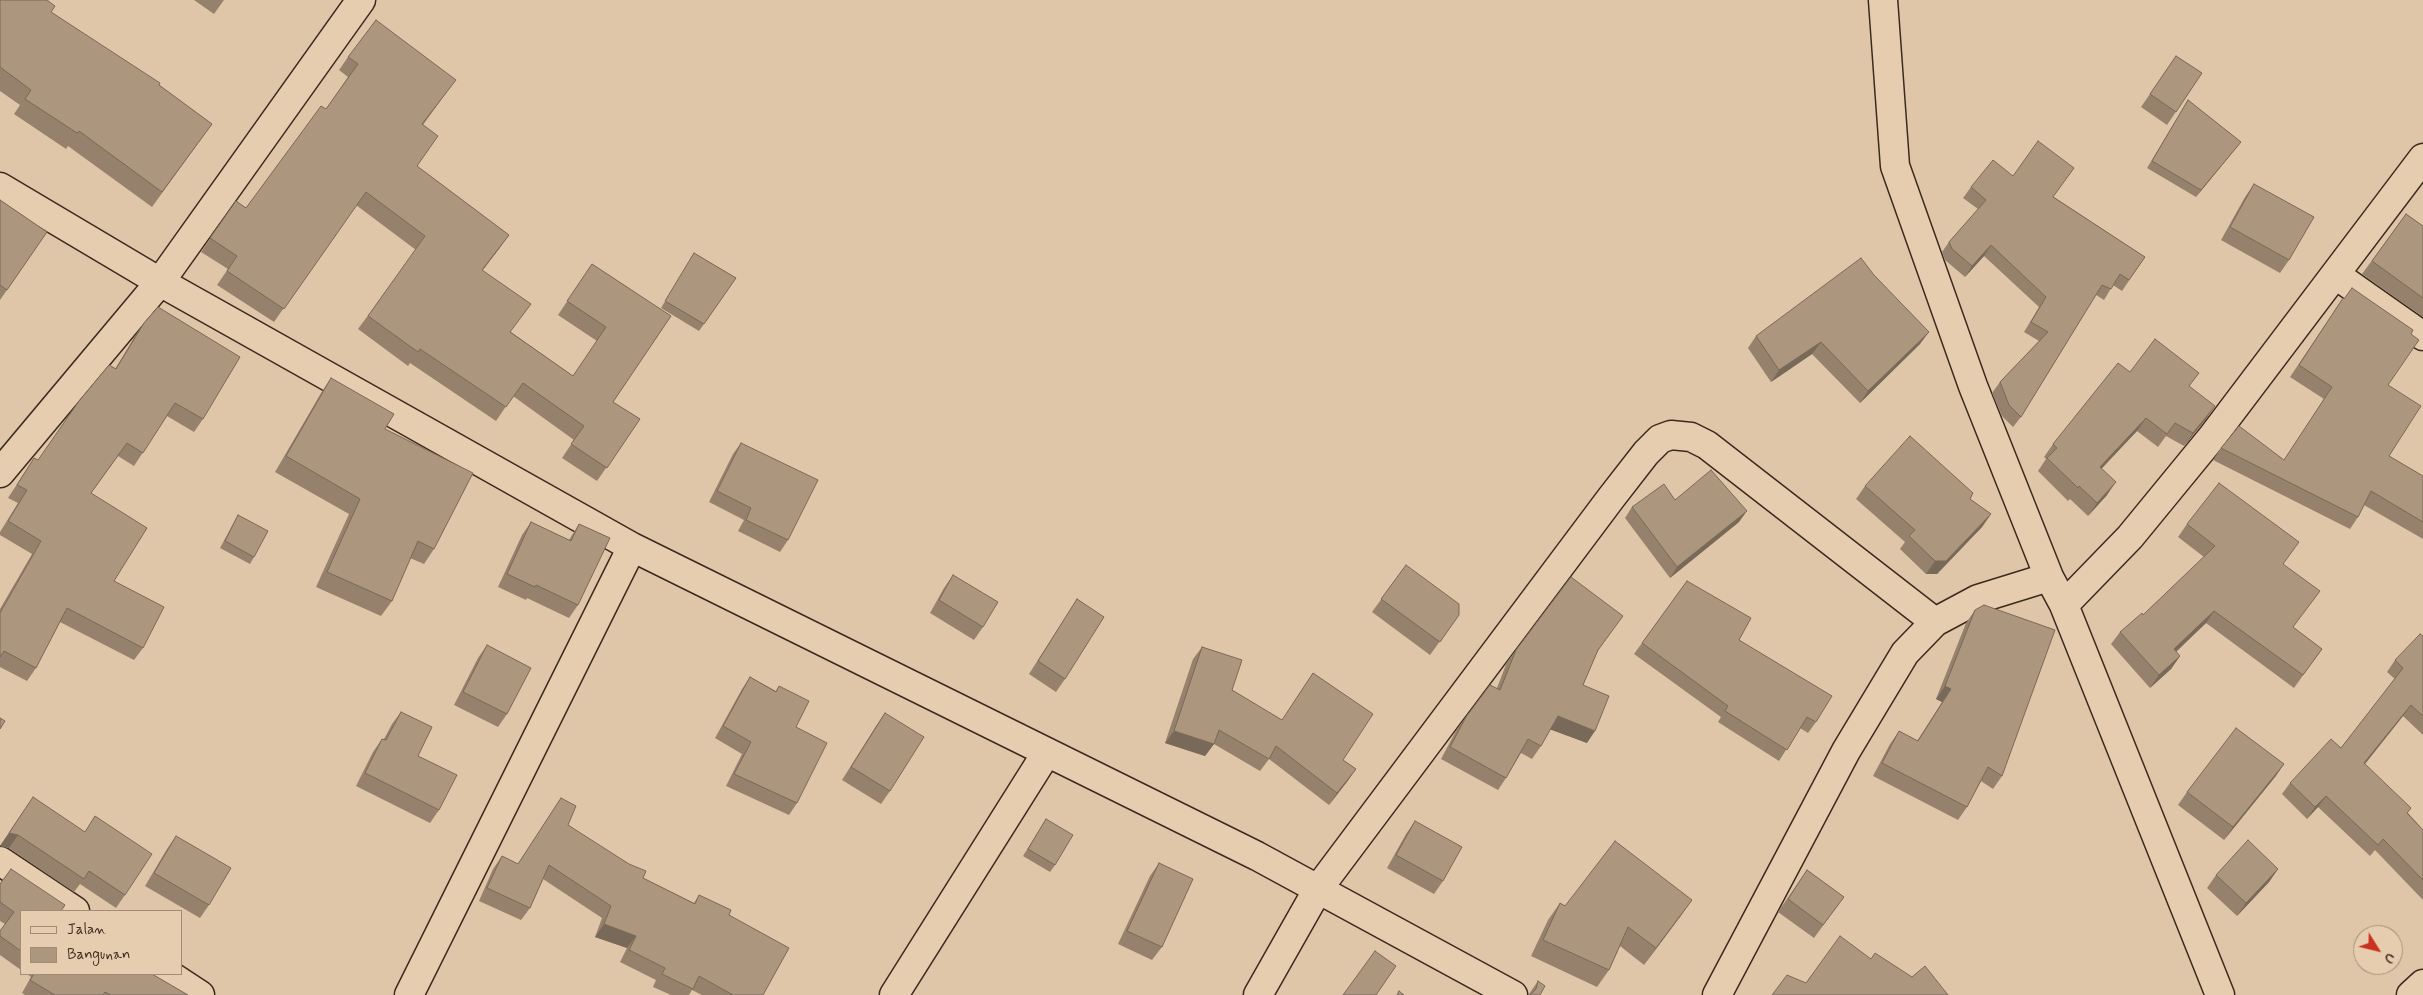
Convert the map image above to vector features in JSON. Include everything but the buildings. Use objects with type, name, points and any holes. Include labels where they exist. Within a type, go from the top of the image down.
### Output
[{"type":"street","points":[[0,473],[160,282],[361,0]]},
{"type":"street","points":[[1883,0],[1895,166],[1973,386],[2049,577],[2064,605],[2220,995]]},
{"type":"street","points":[[2064,605],[2130,537],[2257,380],[2423,158]]},
{"type":"street","points":[[0,187],[160,282],[632,547],[1256,856],[1513,995]]},
{"type":"street","points":[[2336,275],[2423,336]]},
{"type":"street","points":[[1258,995],[1318,889],[1611,498],[1646,453],[1666,437],[1672,434],[1691,437],[1707,445],[1935,622]]},
{"type":"street","points":[[409,995],[632,547]]},
{"type":"street","points":[[1717,995],[1846,751],[1905,653],[1935,622],[1978,599],[2049,577]]},
{"type":"street","points":[[894,995],[1047,752]]},
{"type":"street","points":[[0,862],[73,910]]},
{"type":"street","points":[[170,975],[200,995]]},
{"type":"street","points":[[2412,995],[2423,984]]}]
